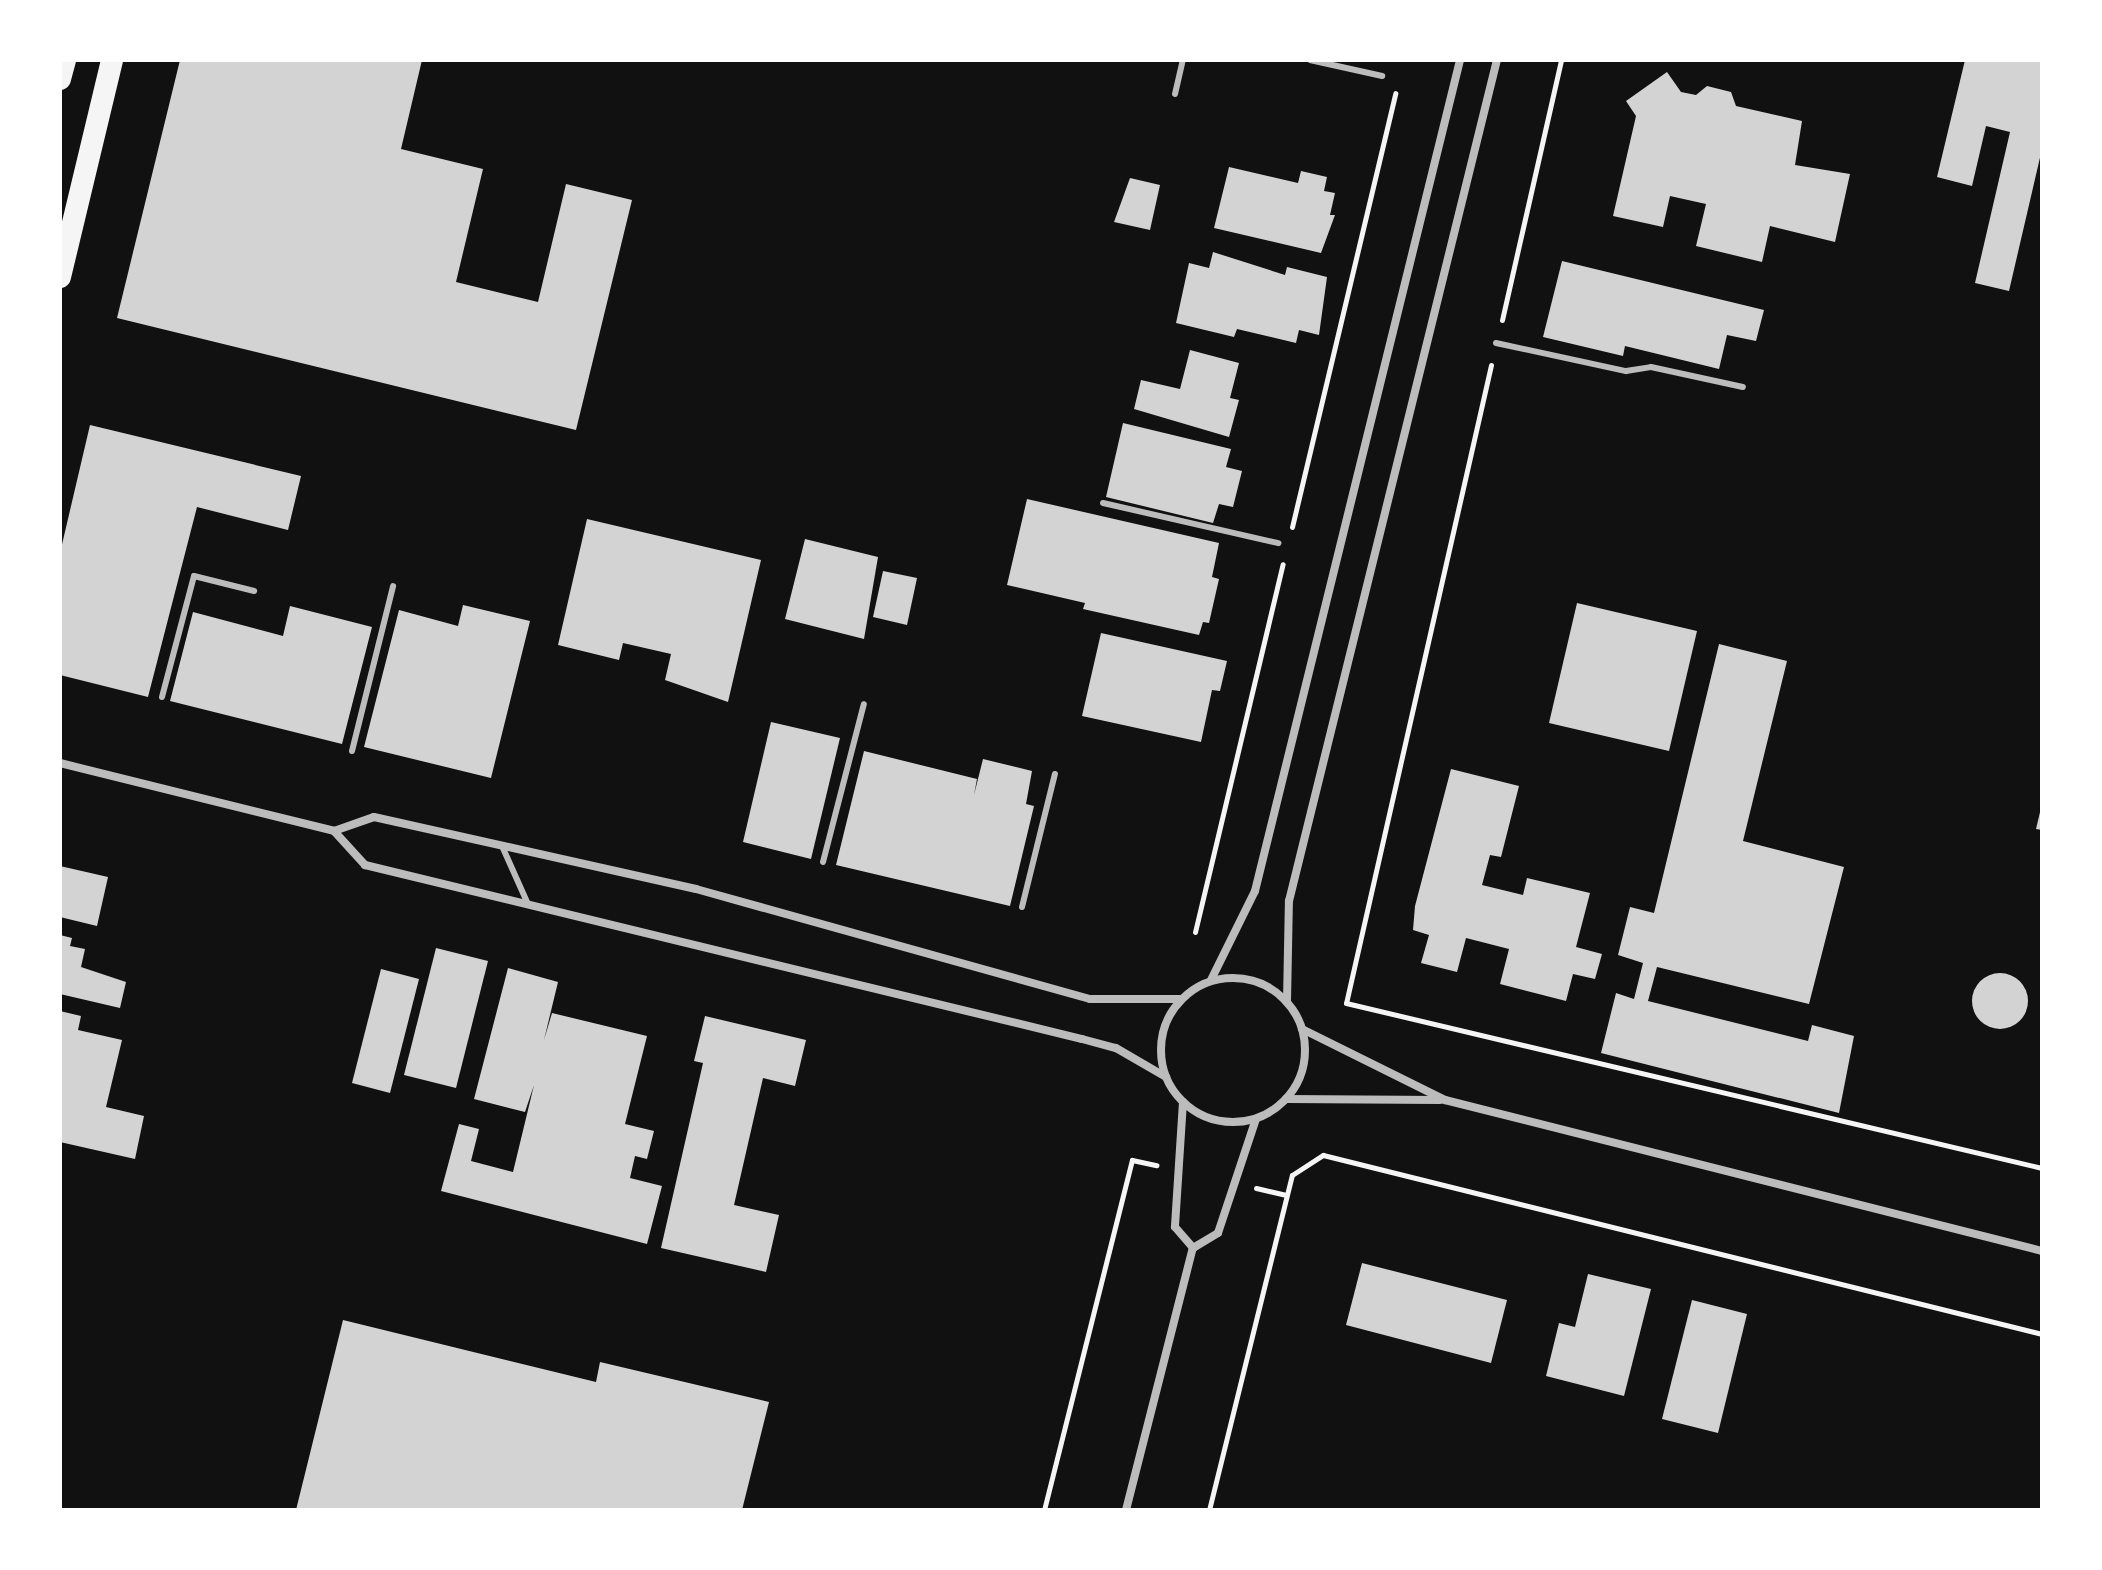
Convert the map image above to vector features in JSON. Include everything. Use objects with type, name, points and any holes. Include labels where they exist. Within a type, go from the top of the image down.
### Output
[{"type":"highway","points":[[60,79],[65,60]]},
{"type":"highway","points":[[60,277],[112,60]]},
{"type":"street","points":[[1211,980],[1255,891],[1460,60]]},
{"type":"street","points":[[334,831],[365,865],[529,908],[1116,1048],[1166,1077],[1183,1102],[1216,1121],[1256,1119],[1286,1099],[1300,1078],[1302,1029],[1287,1001],[1289,901],[1497,60]]},
{"type":"street","points":[[60,763],[334,831],[374,817],[502,846],[809,917],[1090,999],[1181,999]]},
{"type":"street","points":[[1166,1077],[1161,1036],[1181,999],[1211,980],[1252,979],[1287,1001]]},
{"type":"street","points":[[1302,1029],[1445,1100],[2042,1251]]},
{"type":"street","points":[[1286,1099],[1445,1100]]},
{"type":"street","points":[[1183,1102],[1175,1227],[1193,1248]]},
{"type":"street","points":[[1126,1510],[1193,1248],[1218,1233],[1232,1183],[1256,1119]]},
{"type":"lane","points":[[1175,94],[1183,60]]},
{"type":"lane","points":[[1310,60],[1382,76]]},
{"type":"lane","points":[[1496,343],[1626,371],[1651,367],[1743,387]]},
{"type":"lane","points":[[1103,503],[1278,543]]},
{"type":"lane","points":[[162,697],[194,576],[254,591]]},
{"type":"lane","points":[[352,751],[393,586]]},
{"type":"lane","points":[[823,862],[864,704]]},
{"type":"lane","points":[[1022,907],[1055,774]]},
{"type":"lane","points":[[502,846],[529,908]]},
{"type":"path","points":[[1561,60],[1346,1003],[2042,1168]]},
{"type":"path","points":[[1291,530],[1398,80]]},
{"type":"path","points":[[1195,932],[1284,559]]},
{"type":"path","points":[[1209,1510],[1292,1175],[1323,1155],[2042,1334]]},
{"type":"path","points":[[1044,1510],[1132,1160],[1181,1170]]},
{"type":"path","points":[[1232,1183],[1286,1195]]},
{"type":"building","points":[[180,60],[422,60],[401,149],[483,169],[456,282],[538,302],[566,184],[632,200],[576,430],[117,318]]},
{"type":"building","points":[[1965,60],[2042,60],[2042,149],[2009,291],[1975,283],[2010,132],[1986,126],[1972,186],[1937,177]]},
{"type":"building","points":[[1667,72],[1681,92],[1696,95],[1707,86],[1731,92],[1736,106],[1802,121],[1795,165],[1850,174],[1835,242],[1770,226],[1762,262],[1696,246],[1706,204],[1670,196],[1663,227],[1613,216],[1636,116],[1626,101]]},
{"type":"building","points":[[1229,167],[1298,183],[1301,171],[1327,177],[1324,191],[1335,193],[1330,215],[1335,215],[1321,253],[1214,228]]},
{"type":"building","points":[[1130,178],[1160,185],[1150,230],[1114,222]]},
{"type":"building","points":[[1213,252],[1285,275],[1287,267],[1327,277],[1319,335],[1299,330],[1296,343],[1237,329],[1234,337],[1176,323],[1189,263],[1209,268]]},
{"type":"building","points":[[1562,261],[1764,310],[1756,341],[1727,335],[1719,369],[1625,346],[1623,356],[1543,337]]},
{"type":"building","points":[[1190,350],[1239,363],[1230,398],[1239,400],[1229,437],[1134,409],[1141,380],[1180,389]]},
{"type":"building","points":[[1123,423],[1231,449],[1226,467],[1242,471],[1233,507],[1219,504],[1213,523],[1106,497]]},
{"type":"building","points":[[90,425],[301,476],[288,530],[197,507],[148,697],[60,675],[60,553]]},
{"type":"building","points":[[1027,499],[1219,543],[1212,577],[1219,579],[1209,623],[1203,622],[1199,635],[1083,609],[1085,603],[1007,585]]},
{"type":"building","points":[[587,519],[761,560],[728,702],[665,680],[671,654],[623,643],[619,660],[558,645]]},
{"type":"building","points":[[805,539],[878,557],[864,639],[785,619]]},
{"type":"building","points":[[883,571],[917,578],[907,625],[873,617]]},
{"type":"building","points":[[1577,603],[1697,631],[1669,751],[1549,723]]},
{"type":"building","points":[[463,605],[530,621],[491,778],[364,747],[399,610],[458,626]]},
{"type":"building","points":[[290,606],[372,627],[342,744],[170,701],[193,612],[283,636]]},
{"type":"building","points":[[1101,633],[1227,661],[1220,691],[1212,690],[1201,742],[1082,716]]},
{"type":"building","points":[[1719,644],[1787,661],[1743,841],[1844,867],[1809,1004],[1657,967],[1648,1001],[1808,1041],[1812,1025],[1854,1036],[1839,1113],[1601,1053],[1616,993],[1634,999],[1643,963],[1618,955],[1630,907],[1654,913]]},
{"type":"building","points":[[771,722],[840,738],[811,859],[743,842]]},
{"type":"building","points":[[864,751],[977,779],[974,795],[983,759],[1032,771],[1026,804],[1034,806],[1010,906],[836,865]]},
{"type":"building","points":[[1451,769],[1519,786],[1501,857],[1490,855],[1482,885],[1523,895],[1527,878],[1590,893],[1576,947],[1602,954],[1595,979],[1573,974],[1566,1001],[1500,984],[1509,949],[1466,938],[1457,972],[1421,963],[1429,935],[1413,930],[1415,906]]},
{"type":"building","points":[[2042,808],[2042,830],[2036,829]]},
{"type":"building","points":[[60,866],[108,877],[97,926],[60,917]]},
{"type":"building","points":[[60,935],[72,938],[70,946],[85,949],[81,967],[126,982],[120,1008],[60,994]]},
{"type":"building","points":[[436,948],[488,961],[456,1088],[404,1075]]},
{"type":"building","points":[[508,968],[558,982],[544,1040],[552,1013],[647,1036],[625,1124],[654,1131],[647,1159],[635,1156],[630,1178],[662,1186],[647,1244],[441,1191],[459,1124],[479,1129],[471,1161],[513,1172],[534,1085],[525,1112],[474,1099]]},
{"type":"building","points":[[381,969],[419,979],[390,1093],[352,1083]]},
{"type":"building","points":[[2000,973],[2020,981],[2028,1001],[2020,1021],[2000,1029],[1980,1021],[1972,1001],[1980,981]]},
{"type":"building","points":[[60,1011],[81,1016],[78,1030],[122,1040],[106,1107],[144,1116],[135,1159],[60,1142]]},
{"type":"building","points":[[705,1016],[806,1040],[795,1086],[763,1078],[734,1205],[779,1215],[766,1272],[661,1248],[703,1063],[694,1061]]},
{"type":"building","points":[[1362,1263],[1507,1300],[1491,1363],[1346,1325]]},
{"type":"building","points":[[1588,1274],[1651,1289],[1624,1396],[1546,1376],[1559,1323],[1575,1327]]},
{"type":"building","points":[[1692,1300],[1747,1314],[1718,1433],[1662,1419]]},
{"type":"building","points":[[343,1320],[596,1382],[600,1362],[769,1402],[742,1510],[296,1510]]}]
